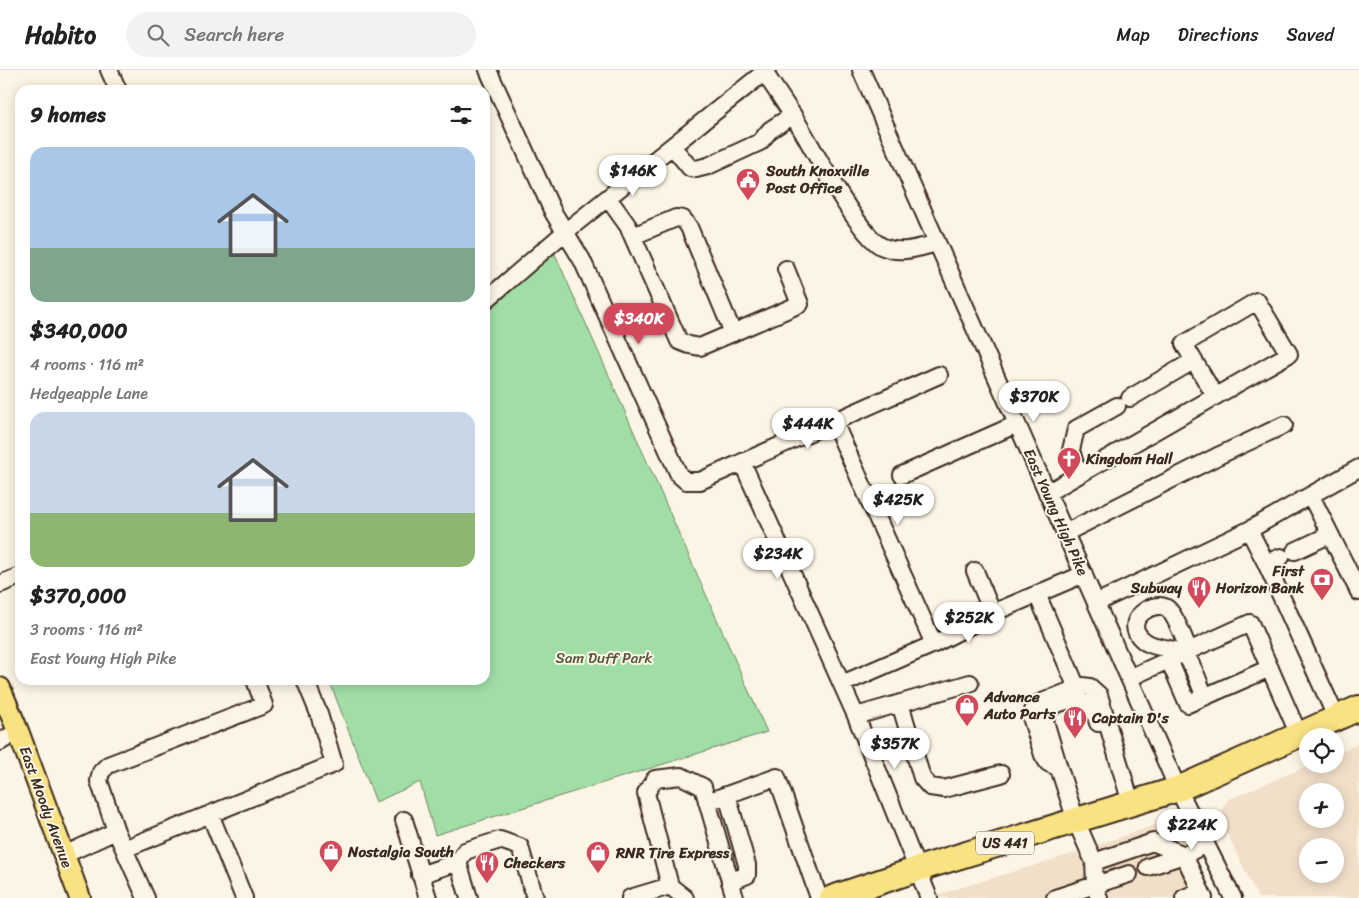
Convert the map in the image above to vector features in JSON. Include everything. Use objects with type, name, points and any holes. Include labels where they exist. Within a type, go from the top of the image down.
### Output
[{"type":"highway","name":"US 441","points":[[1316,728],[1359,708]]},
{"type":"highway","name":"US 441","points":[[832,898],[918,869],[1178,789],[1299,735]]},
{"type":"main road","name":"East Moody Avenue","points":[[0,688],[18,731],[80,898]]},
{"type":"street","points":[[110,70],[116,85]]},
{"type":"street","points":[[488,70],[553,212],[582,260],[679,475],[686,481],[700,481],[939,375]]},
{"type":"street","name":"East Young High Pike","points":[[860,70],[1178,789],[1233,898]]},
{"type":"street","points":[[490,297],[565,232],[765,71],[847,206],[872,240],[881,246],[907,251],[937,243]]},
{"type":"street","points":[[672,146],[690,168],[696,169],[735,155],[760,142],[770,130],[793,115]]},
{"type":"street","points":[[608,198],[633,236],[679,341],[689,345],[700,347],[800,304],[786,269]]},
{"type":"street","points":[[633,236],[676,218],[683,219],[689,227],[733,333]]},
{"type":"street","points":[[1047,493],[1289,354],[1257,301],[1184,344],[1214,396]]},
{"type":"street","points":[[1078,475],[1071,450],[1076,430],[1193,361]]},
{"type":"street","points":[[834,422],[934,644]]},
{"type":"street","points":[[902,476],[1017,424]]},
{"type":"street","points":[[1065,533],[1284,425]]},
{"type":"street","points":[[742,462],[856,716],[929,898]]},
{"type":"street","points":[[1096,603],[1249,530],[1359,468]]},
{"type":"street","points":[[1311,496],[1359,592]]},
{"type":"street","points":[[1249,530],[1281,557],[1337,719]]},
{"type":"street","points":[[1281,557],[1330,535]]},
{"type":"street","points":[[975,571],[993,614]]},
{"type":"street","points":[[842,684],[934,644],[993,614],[1084,574]]},
{"type":"street","points":[[0,584],[15,578]]},
{"type":"street","points":[[1037,594],[1078,688]]},
{"type":"street","points":[[1129,678],[1250,624],[1299,735]]},
{"type":"street","points":[[1181,655],[1189,660],[1205,697]]},
{"type":"street","points":[[1181,655],[1188,704],[1270,668]]},
{"type":"street","points":[[856,716],[970,683]]},
{"type":"street","points":[[146,898],[116,831],[99,781],[101,772],[108,765],[264,705],[257,685]]},
{"type":"street","points":[[124,849],[334,764],[319,714],[307,685]]},
{"type":"street","points":[[1059,768],[1048,763],[1042,754],[1031,717],[1032,710],[1035,705],[1082,686],[1090,688],[1099,695],[1131,804]]},
{"type":"street","points":[[1097,892],[1094,862],[1076,821],[1045,721],[1048,709],[1060,702],[1072,700],[1085,702],[1093,707],[1105,746],[1116,755]]},
{"type":"street","points":[[900,703],[922,778],[930,787],[944,789],[1002,774]]},
{"type":"street","points":[[0,742],[18,731]]},
{"type":"street","points":[[685,898],[670,886],[646,793],[656,779],[681,776],[703,787],[732,890],[747,875],[747,864],[727,795]]},
{"type":"street","points":[[707,802],[777,777],[819,898]]},
{"type":"street","points":[[210,814],[244,898]]},
{"type":"street","points":[[404,820],[428,898]]},
{"type":"street","points":[[64,855],[116,831]]},
{"type":"street","points":[[420,875],[458,862],[465,851],[500,840],[520,847],[535,898]]},
{"type":"street","points":[[1094,862],[1153,842],[1184,855],[1202,895],[1184,898]]},
{"type":"street","points":[[1148,867],[1184,855],[1206,844]]},
{"type":"street","points":[[458,862],[469,898]]},
{"type":"street","points":[[1055,898],[1097,892],[1129,874]]},
{"type":"street","points":[[630,898],[651,895],[670,886]]},
{"type":"shaded area","points":[[1359,743],[1359,898],[1258,898],[1223,825],[1222,809],[1227,800],[1299,770],[1299,773],[1344,773],[1344,750]]},
{"type":"shaded area","points":[[1163,822],[1180,827],[1186,835],[1214,898],[926,898],[1075,853]]},
{"type":"green space","name":"Sam Duff Park","points":[[551,245],[767,732],[435,835],[420,782],[376,802],[331,685],[490,685],[490,297]]},
{"type":"place","name":"South Knoxville Post Office","points":[[748,201]]},
{"type":"place","name":"Kingdom Hall","points":[[1069,480]]},
{"type":"place","name":"First Horizon Bank","points":[[1322,601]]},
{"type":"place","name":"Subway","points":[[1199,609]]},
{"type":"place","name":"Advance Auto Parts","points":[[967,727]]},
{"type":"place","name":"Captain D's","points":[[1075,739]]},
{"type":"place","name":"Nostalgia South","points":[[331,873]]},
{"type":"place","name":"RNR Tire Express","points":[[598,874]]},
{"type":"place","name":"Checkers","points":[[487,884]]}]
